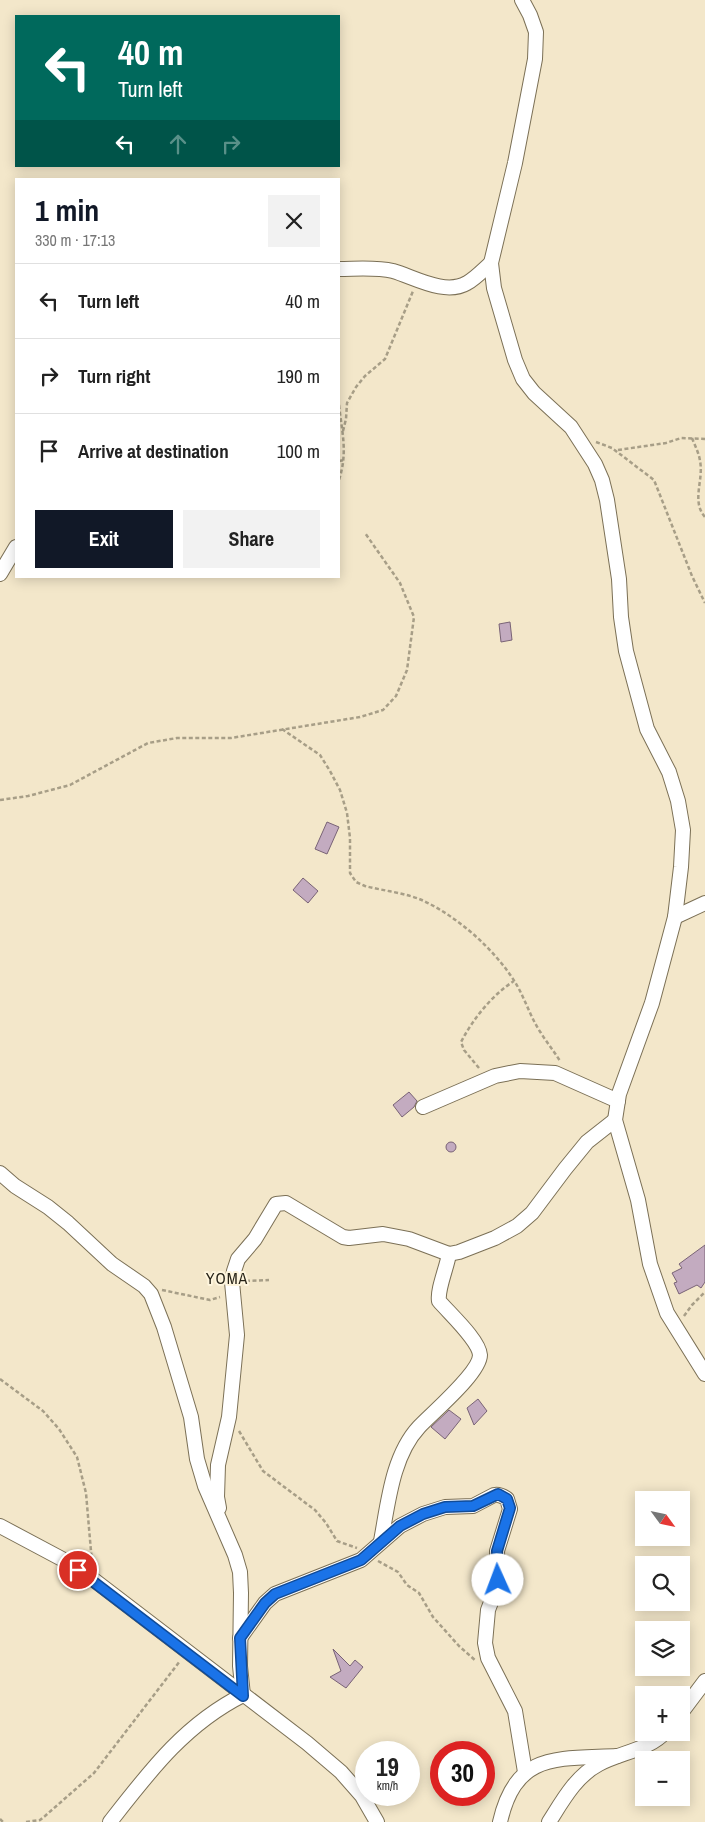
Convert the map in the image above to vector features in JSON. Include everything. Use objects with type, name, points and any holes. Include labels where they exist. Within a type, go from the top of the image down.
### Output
[{"type":"street","points":[[522,0],[536,32],[535,59],[515,164],[491,263],[494,288],[514,360],[523,379],[534,393],[571,427],[595,464],[602,480],[607,500],[619,580],[621,617],[626,651],[647,729],[669,772],[678,801],[683,830],[675,917],[652,1003],[618,1101],[615,1120],[638,1200],[650,1264],[667,1313],[705,1374]]},
{"type":"street","points":[[340,269],[364,268],[392,271],[441,287],[460,286],[468,283],[491,263]]},
{"type":"street","points":[[0,574],[15,549]]},
{"type":"street","points":[[675,917],[705,903]]},
{"type":"street","points":[[423,1106],[488,1079],[520,1071],[555,1073],[618,1101]]},
{"type":"street","points":[[222,1526],[217,1497],[218,1465],[229,1417],[237,1335],[232,1282],[238,1259],[255,1239],[272,1208],[282,1202],[343,1237],[383,1234],[409,1239],[449,1254],[459,1252],[495,1238],[517,1226],[532,1213],[564,1169],[587,1142],[615,1120]]},
{"type":"street","points":[[0,1173],[15,1186],[48,1207],[68,1223],[112,1264],[144,1286],[151,1294],[164,1327],[190,1417],[205,1486],[235,1555],[240,1572],[240,1638],[243,1696]]},
{"type":"street","points":[[381,1541],[396,1471],[408,1441],[418,1428],[470,1376],[478,1365],[480,1358],[474,1343],[439,1300],[438,1293],[447,1267],[449,1254]]},
{"type":"street","points":[[240,1638],[265,1603],[275,1594],[354,1563],[367,1555],[400,1526],[423,1514],[445,1507],[473,1506],[498,1494],[507,1499],[510,1508],[497,1551],[498,1580],[488,1610],[485,1643],[488,1658],[515,1711],[525,1772]]},
{"type":"street","points":[[0,1526],[62,1559],[94,1580],[243,1696],[307,1743],[341,1772],[362,1796],[377,1822]]},
{"type":"street","points":[[690,1701],[705,1681]]},
{"type":"street","points":[[110,1822],[170,1748],[222,1706],[243,1696]]},
{"type":"street","points":[[549,1822],[568,1792],[583,1775],[598,1764],[654,1741]]},
{"type":"street","points":[[500,1822],[503,1807],[516,1782],[525,1772],[539,1764],[556,1760],[617,1756]]},
{"type":"path","points":[[343,430],[347,403],[365,376],[385,360],[418,281]]},
{"type":"path","points":[[340,412],[345,447],[340,476]]},
{"type":"path","points":[[578,438],[602,443],[646,472],[654,480],[658,486],[685,560],[705,603]]},
{"type":"path","points":[[616,451],[666,443],[681,438],[705,439]]},
{"type":"path","points":[[692,438],[700,461],[701,475],[698,507],[705,516]]},
{"type":"path","points":[[340,461],[344,460]]},
{"type":"path","points":[[0,800],[28,796],[70,785],[148,743],[177,738],[231,738],[360,717],[383,710],[396,696],[406,670],[414,617],[400,583],[365,533]]},
{"type":"path","points":[[282,729],[320,755],[340,790],[347,813],[350,838],[350,873],[356,882],[365,886],[423,900],[446,914],[479,940],[503,965],[514,981],[541,1033],[552,1046],[562,1065]]},
{"type":"path","points":[[488,1079],[464,1050],[461,1042],[468,1028],[501,989],[514,981]]},
{"type":"path","points":[[144,1286],[215,1300],[220,1297],[232,1282],[270,1280]]},
{"type":"path","points":[[676,1328],[692,1305],[705,1292]]},
{"type":"path","points":[[0,1379],[43,1411],[59,1429],[77,1457],[86,1493],[94,1580]]},
{"type":"path","points":[[229,1417],[263,1472],[315,1510],[337,1541],[356,1548],[398,1572],[407,1585],[419,1593],[433,1617],[459,1646],[477,1662]]},
{"type":"path","points":[[26,1822],[40,1820],[94,1773],[187,1652]]},
{"type":"building","points":[[510,622],[512,640],[501,642],[499,624]]},
{"type":"building","points":[[327,822],[339,827],[327,854],[315,849]]},
{"type":"building","points":[[303,878],[318,891],[308,903],[293,890]]},
{"type":"building","points":[[409,1092],[417,1101],[414,1107],[402,1117],[393,1105]]},
{"type":"building","points":[[449,1142],[453,1142],[456,1147],[455,1151],[449,1152],[446,1149],[446,1145]]},
{"type":"building","points":[[705,1245],[705,1282],[701,1288],[697,1285],[679,1294],[674,1283],[677,1282],[672,1273],[682,1268],[679,1264]]},
{"type":"building","points":[[478,1399],[487,1411],[474,1425],[467,1408]]},
{"type":"building","points":[[449,1410],[461,1419],[445,1439],[431,1427]]},
{"type":"building","points":[[333,1649],[350,1666],[355,1660],[363,1667],[346,1688],[330,1677],[341,1671]]},
{"type":"district","name":"YOMA","points":[[227,1278]]},
{"type":"route","points":[[78,1570],[94,1580],[243,1696],[240,1638],[265,1603],[275,1594],[361,1560],[400,1526],[423,1514],[445,1507],[473,1506],[498,1494],[507,1499],[510,1508],[499,1539],[497,1551],[498,1580]]}]
